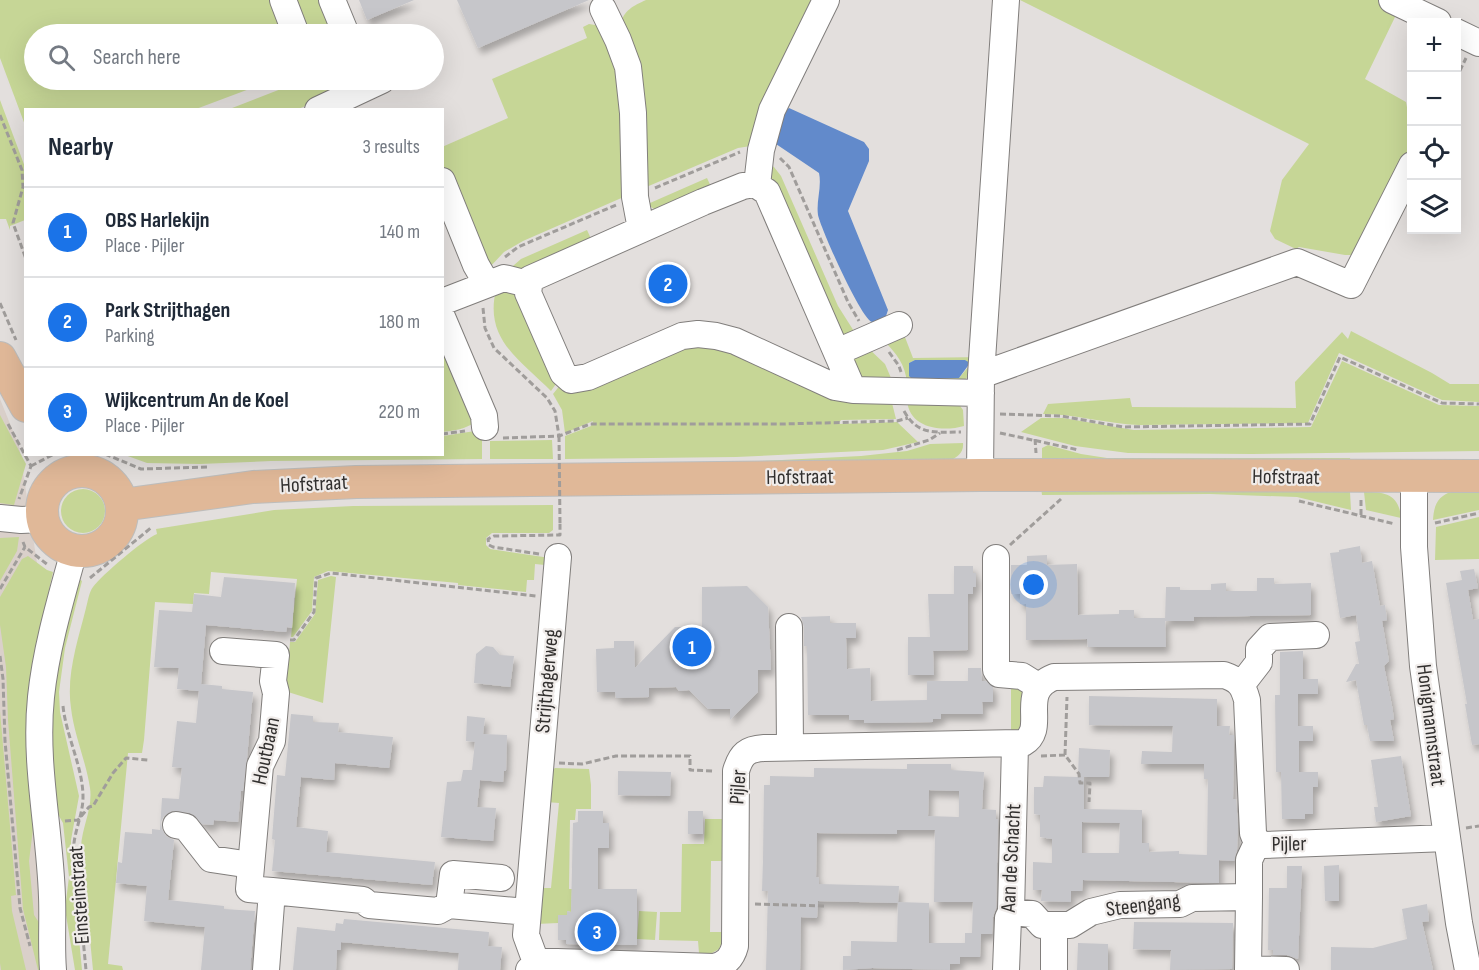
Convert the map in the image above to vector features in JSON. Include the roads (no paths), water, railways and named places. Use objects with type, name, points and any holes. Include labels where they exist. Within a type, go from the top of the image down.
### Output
[{"type":"main road","points":[[10,352],[19,418]]},
{"type":"main road","points":[[50,461],[74,472],[95,473],[113,485],[122,505],[120,527],[106,544],[86,551],[82,564],[52,537],[43,519],[43,502],[56,481],[50,461]]},
{"type":"main road","name":"Hofstraat","points":[[122,505],[253,487],[316,483],[980,475],[1479,476]]},
{"type":"street","points":[[283,0],[292,24]]},
{"type":"street","points":[[332,0],[342,24]]},
{"type":"street","points":[[757,185],[761,150],[772,110],[826,0]]},
{"type":"street","points":[[1392,0],[1430,18]]},
{"type":"street","points":[[980,475],[981,394],[1004,1]]},
{"type":"street","points":[[603,9],[628,67],[633,113],[635,197],[641,229]]},
{"type":"street","points":[[1461,34],[1479,43]]},
{"type":"street","points":[[322,108],[356,90]]},
{"type":"street","points":[[853,390],[767,192],[757,185],[743,186],[641,229],[536,275],[530,279],[528,284],[528,293],[563,373],[571,380],[588,377],[682,336],[698,334],[735,341],[835,387],[853,390],[981,394],[1032,357],[1297,262],[1351,285],[1407,175]]},
{"type":"street","points":[[444,186],[476,265],[487,284]]},
{"type":"street","points":[[444,301],[504,278],[528,284]]},
{"type":"street","points":[[444,322],[484,416],[485,427]]},
{"type":"street","points":[[837,352],[899,325]]},
{"type":"street","name":"Honigmannstraat","points":[[1414,477],[1414,547],[1423,666],[1446,838],[1468,970]]},
{"type":"street","points":[[0,518],[43,519]]},
{"type":"street","name":"Strijthagerweg","points":[[533,967],[526,935],[527,912],[558,557]]},
{"type":"street","points":[[996,558],[996,670],[999,674],[1022,676],[1038,686]]},
{"type":"street","name":"Einsteinstraat","points":[[53,970],[52,897],[39,744],[41,697],[50,649],[82,564]]},
{"type":"street","points":[[789,627],[790,747]]},
{"type":"street","points":[[1015,751],[1033,734],[1035,697],[1038,686],[1054,676],[1224,675],[1242,684],[1259,662],[1259,650],[1270,637],[1316,636]]},
{"type":"street","name":"Houtbaan","points":[[223,651],[276,655],[272,741],[260,766],[249,889],[363,900],[369,905],[438,911],[449,905],[527,912]]},
{"type":"street","name":"Pijler","points":[[1242,684],[1247,700],[1253,833],[1257,843],[1270,846],[1446,838]]},
{"type":"street","name":"Pijler","points":[[533,967],[557,962],[714,967],[723,965],[729,960],[733,953],[735,903],[736,771],[740,759],[752,749],[790,747],[1015,751]]},
{"type":"street","name":"Aan de Schacht","points":[[1006,970],[1008,918],[1011,912],[1015,751]]},
{"type":"street","points":[[176,825],[186,827],[211,859],[251,865]]},
{"type":"street","points":[[1257,843],[1249,860],[1248,970],[1286,970]]},
{"type":"street","points":[[449,905],[453,874],[501,878]]},
{"type":"street","points":[[266,970],[272,891]]},
{"type":"street","name":"Einsteinstraat","points":[[52,897],[61,923],[71,970]]},
{"type":"street","name":"Steengang","points":[[1054,926],[1070,925],[1091,912],[1120,905],[1180,903],[1192,898],[1249,897]]},
{"type":"street","points":[[1011,912],[1032,914],[1042,925],[1054,926],[1054,970]]},
{"type":"water","points":[[789,108],[864,142],[869,149],[869,161],[848,211],[888,310],[885,319],[876,323],[867,317],[859,306],[826,237],[818,215],[819,173],[776,144],[779,124]]},
{"type":"water","points":[[915,360],[965,360],[970,363],[959,378],[912,379],[909,376],[909,363]]},
{"type":"place","name":"Park Strijthagen","points":[[668,284]]},
{"type":"place","name":"OBS Harlekijn","points":[[692,647]]},
{"type":"place","name":"Wijkcentrum An de Koel","points":[[597,932]]}]
